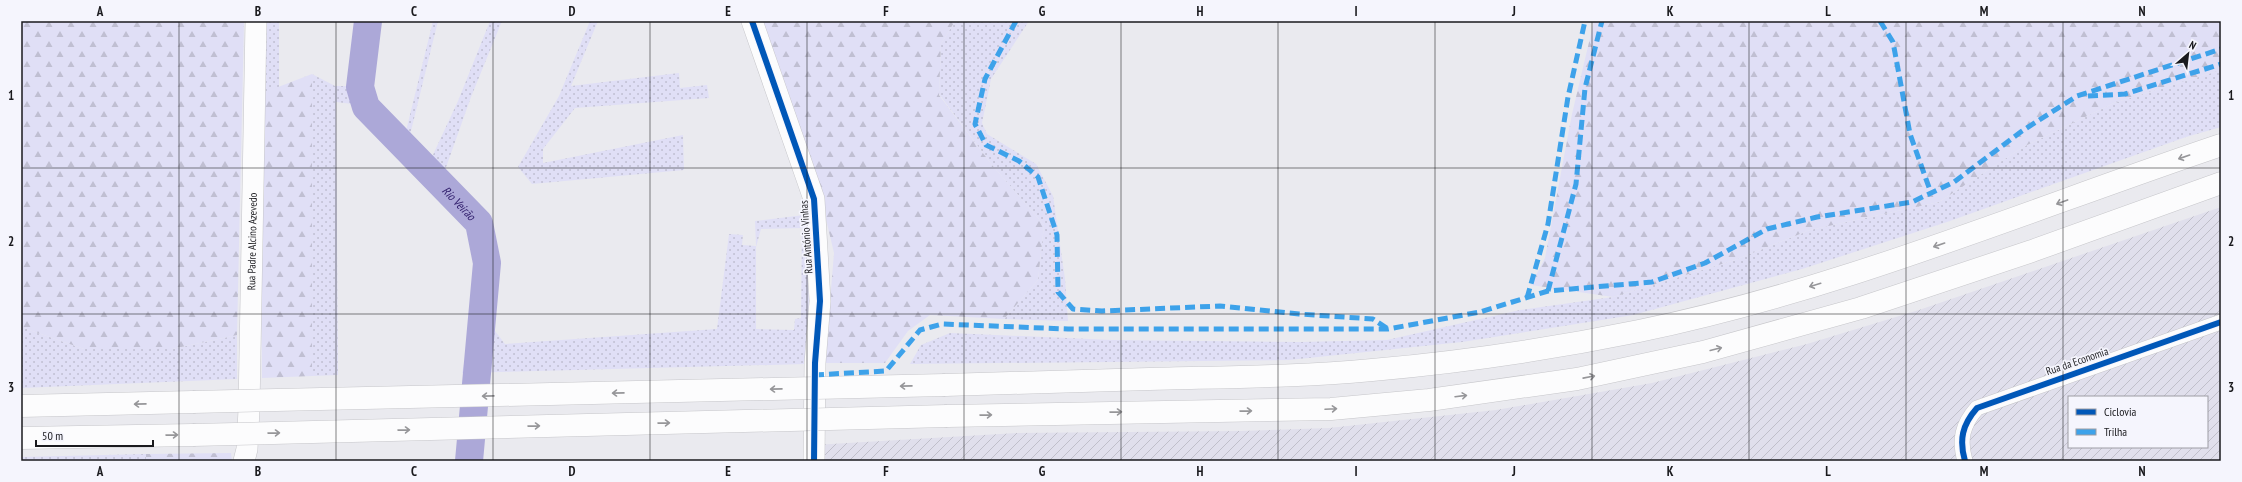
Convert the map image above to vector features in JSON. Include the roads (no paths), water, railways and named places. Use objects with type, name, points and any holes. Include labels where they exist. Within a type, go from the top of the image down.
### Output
[{"type":"highway","points":[[21,406],[1238,377],[1370,370],[1476,359],[1565,345],[1694,318],[1851,274],[1974,234],[2221,145]]},
{"type":"highway","points":[[21,438],[947,416],[1331,409],[1444,399],[1577,379],[1703,352],[1862,308],[2221,183]]},
{"type":"street","name":"Rua Padre Alcino Azevedo","points":[[244,461],[247,449],[256,21]]},
{"type":"street","name":"Rua António Vinhas","points":[[752,21],[814,198],[820,301],[815,363],[814,461]]},
{"type":"street","name":"Rua da Economia","points":[[1965,461],[1961,442],[1965,424],[1977,408],[2221,322]]},
{"type":"waterway","name":"Rio Veirão","points":[[368,21],[360,87],[366,107],[479,223],[487,263],[469,461]]}]
